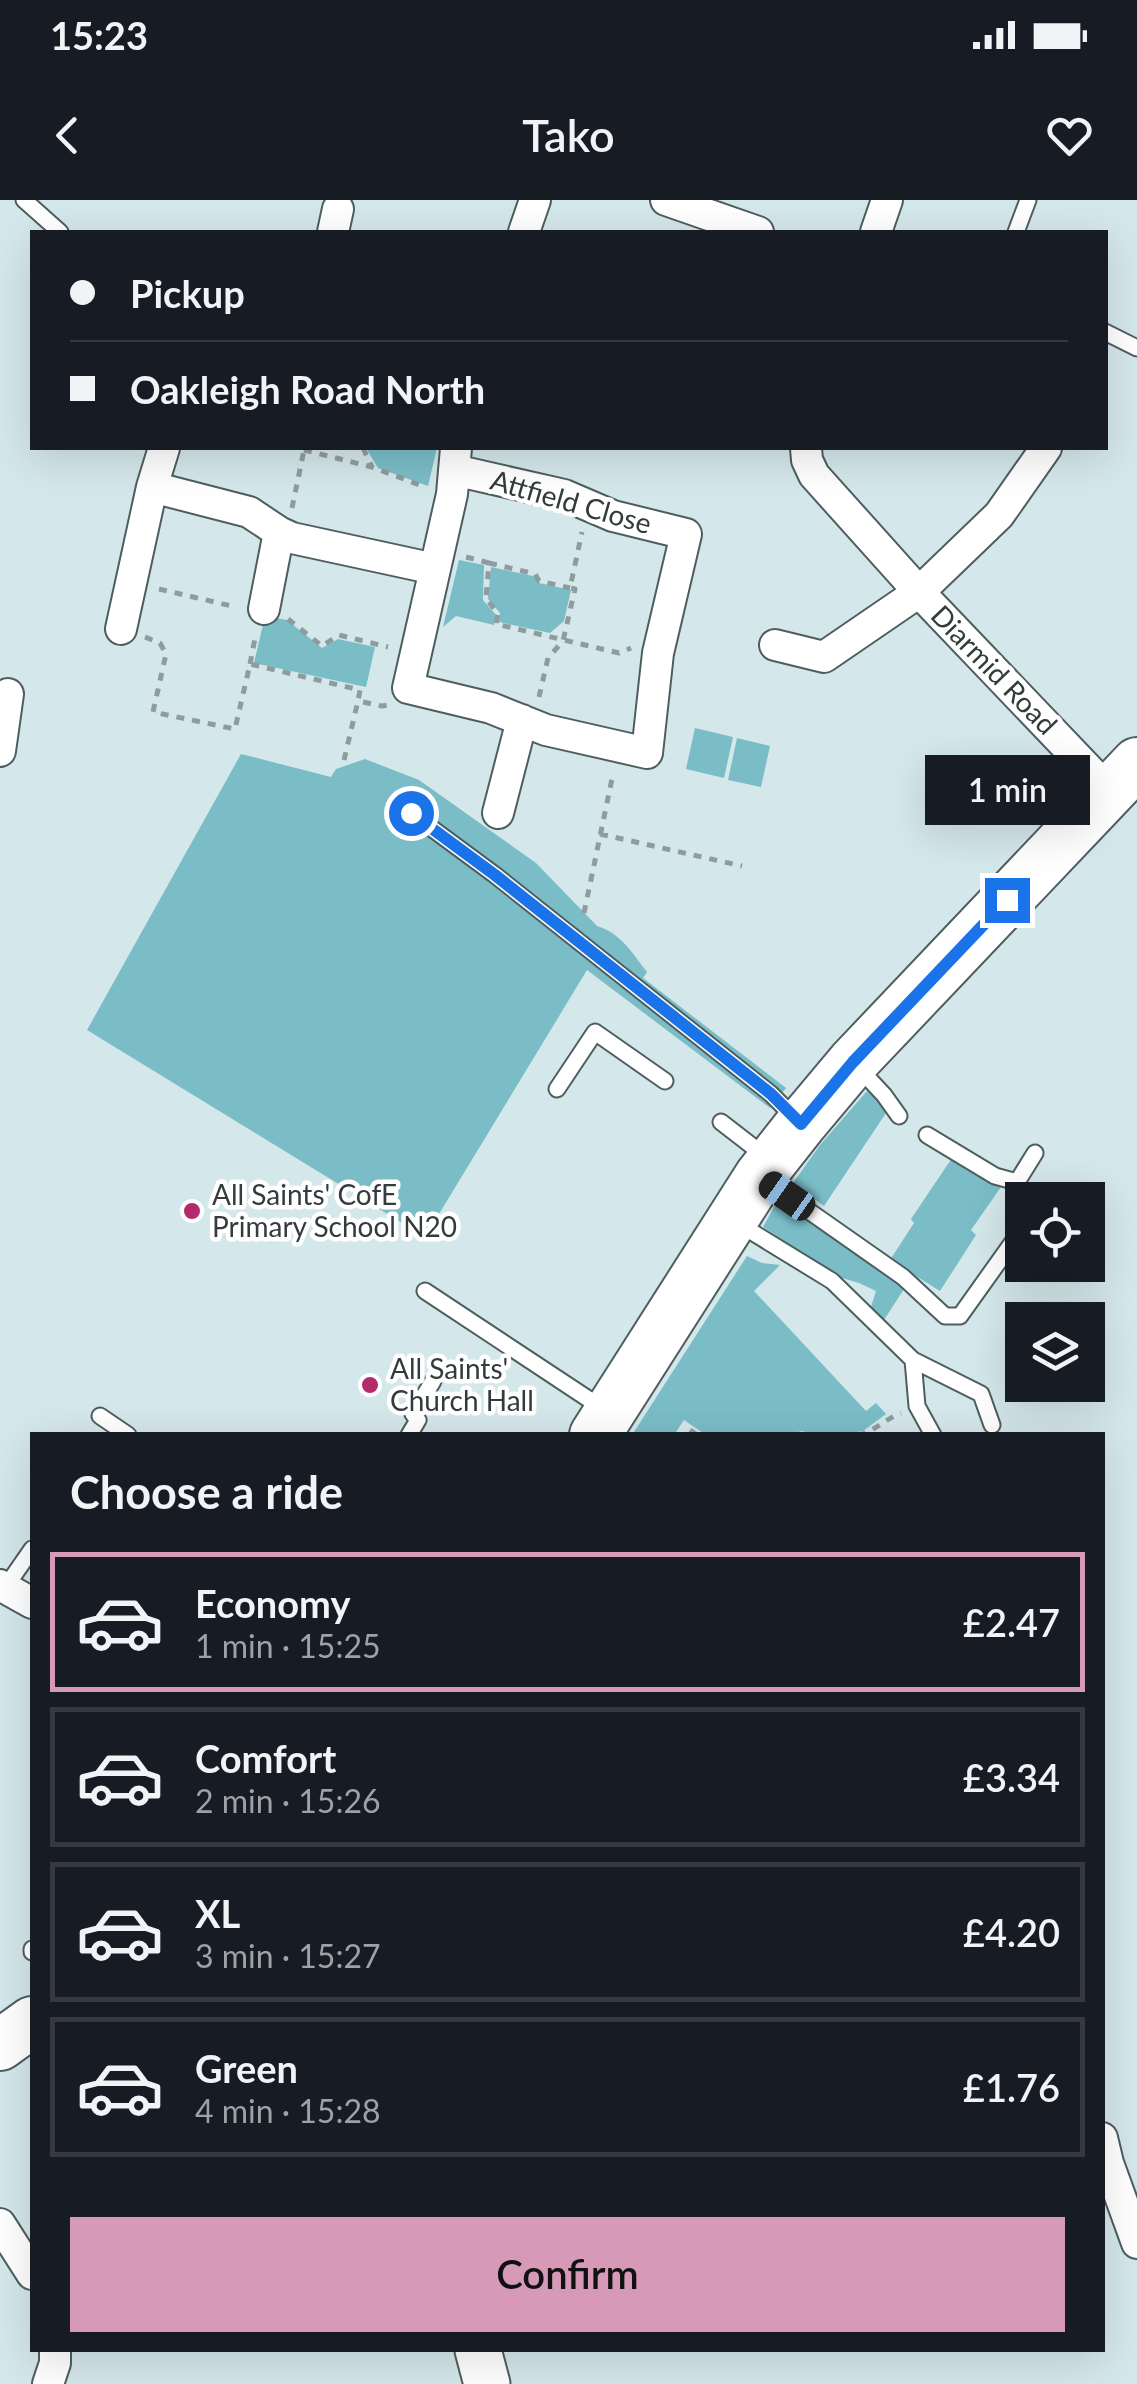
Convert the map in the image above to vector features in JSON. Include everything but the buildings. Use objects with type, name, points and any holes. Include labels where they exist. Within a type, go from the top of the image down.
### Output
[{"type":"main road","points":[[602,1424],[731,1219],[778,1154],[853,1062],[1123,778]]},
{"type":"main road","points":[[0,2045],[30,2023]]},
{"type":"street","points":[[525,230],[535,200]]},
{"type":"street","points":[[666,200],[752,230]]},
{"type":"street","points":[[877,230],[887,200]]},
{"type":"street","points":[[132,632],[152,487],[163,450]]},
{"type":"street","name":"Diarmid Road","points":[[806,450],[814,475],[919,592],[1123,778]]},
{"type":"street","points":[[775,645],[824,657],[919,592],[999,514],[1045,450]]},
{"type":"street","points":[[447,469],[452,494],[402,696],[491,708],[546,730],[647,753],[658,653]]},
{"type":"street","name":"Attfield Close","points":[[447,469],[564,495],[613,516],[686,534],[658,653]]},
{"type":"street","points":[[152,487],[249,512],[283,533],[437,560]]},
{"type":"street","points":[[254,616],[283,533]]},
{"type":"street","points":[[0,751],[4,693]]},
{"type":"street","points":[[498,814],[528,723]]},
{"type":"street","points":[[2,1586],[30,1603]]},
{"type":"street","points":[[1105,2150],[1137,2243]]},
{"type":"street","points":[[0,2224],[30,2271]]},
{"type":"street","points":[[48,2384],[54,2352]]},
{"type":"street","points":[[479,2352],[487,2384]]},
{"type":"lane","points":[[24,200],[58,230]]},
{"type":"lane","points":[[1017,230],[1028,200]]},
{"type":"lane","points":[[1108,334],[1137,348]]},
{"type":"lane","points":[[411,813],[756,1082],[778,1154]]},
{"type":"lane","points":[[557,1089],[596,1032],[665,1081]]},
{"type":"lane","points":[[853,1062],[900,1116]]},
{"type":"lane","points":[[720,1122],[778,1154],[944,1316],[960,1316],[1005,1253]]},
{"type":"lane","points":[[927,1135],[994,1176],[1017,1182],[1035,1154]]},
{"type":"lane","points":[[731,1219],[832,1281],[913,1360],[981,1394],[992,1425]]},
{"type":"lane","points":[[425,1291],[602,1424]]},
{"type":"lane","points":[[913,1360],[918,1406],[931,1432]]},
{"type":"lane","points":[[411,1432],[418,1420],[412,1414],[433,1381]]},
{"type":"lane","points":[[100,1416],[124,1432]]},
{"type":"lane","points":[[2,1586],[30,1551]]},
{"type":"path","points":[[283,533],[304,450]]},
{"type":"path","points":[[308,450],[372,467],[447,469]]},
{"type":"path","points":[[364,450],[372,467]]},
{"type":"path","points":[[570,588],[588,504]]},
{"type":"path","points":[[437,560],[489,563],[535,574],[540,580],[575,590],[563,641],[548,658],[528,723]]},
{"type":"path","points":[[489,563],[486,598],[498,614],[496,624],[618,654],[633,648],[658,653]]},
{"type":"path","points":[[132,632],[160,642],[166,654],[153,712],[235,729],[250,664],[254,616],[156,588],[157,584]]},
{"type":"path","points":[[250,664],[360,690],[344,760]]},
{"type":"path","points":[[358,701],[382,706],[402,696]]},
{"type":"path","points":[[584,913],[614,768]]},
{"type":"path","points":[[600,834],[742,866]]},
{"type":"path","points":[[869,1432],[890,1417],[918,1406]]},
{"type":"shaded area","points":[[367,450],[437,450],[428,486],[378,468]]},
{"type":"shaded area","points":[[459,560],[484,565],[483,600],[496,615],[494,625],[456,616],[443,627]]},
{"type":"shaded area","points":[[491,567],[571,590],[564,621],[550,633],[499,622],[500,613],[488,599]]},
{"type":"shaded area","points":[[265,616],[287,620],[322,648],[338,639],[375,647],[366,687],[254,663]]},
{"type":"shaded area","points":[[695,728],[733,737],[724,778],[686,769]]},
{"type":"shaded area","points":[[737,738],[770,746],[761,787],[728,780]]},
{"type":"shaded area","points":[[241,754],[331,777],[336,769],[365,759],[419,780],[536,863],[597,926],[626,945],[647,972],[643,978],[786,1088],[770,1108],[587,970],[425,1237],[87,1030]]},
{"type":"shaded area","points":[[867,1091],[888,1110],[824,1206],[793,1183]]},
{"type":"shaded area","points":[[954,1155],[1001,1187],[971,1230],[976,1235],[940,1291],[890,1260],[914,1223],[911,1219]]},
{"type":"shaded area","points":[[784,1200],[888,1272],[904,1289],[884,1320],[871,1307],[876,1291],[839,1277],[763,1227],[774,1207]]},
{"type":"shaded area","points":[[747,1256],[780,1265],[754,1291],[866,1411],[876,1403],[886,1414],[857,1432],[702,1432],[684,1420],[676,1432],[634,1432]]},
{"type":"place","name":"All Saints' CofE Primary School N20","points":[[192,1211]]},
{"type":"place","name":"All Saints' Church Hall","points":[[370,1385]]},
{"type":"route","points":[[411,813],[771,1094],[801,1124],[853,1062],[1007,900]]}]
